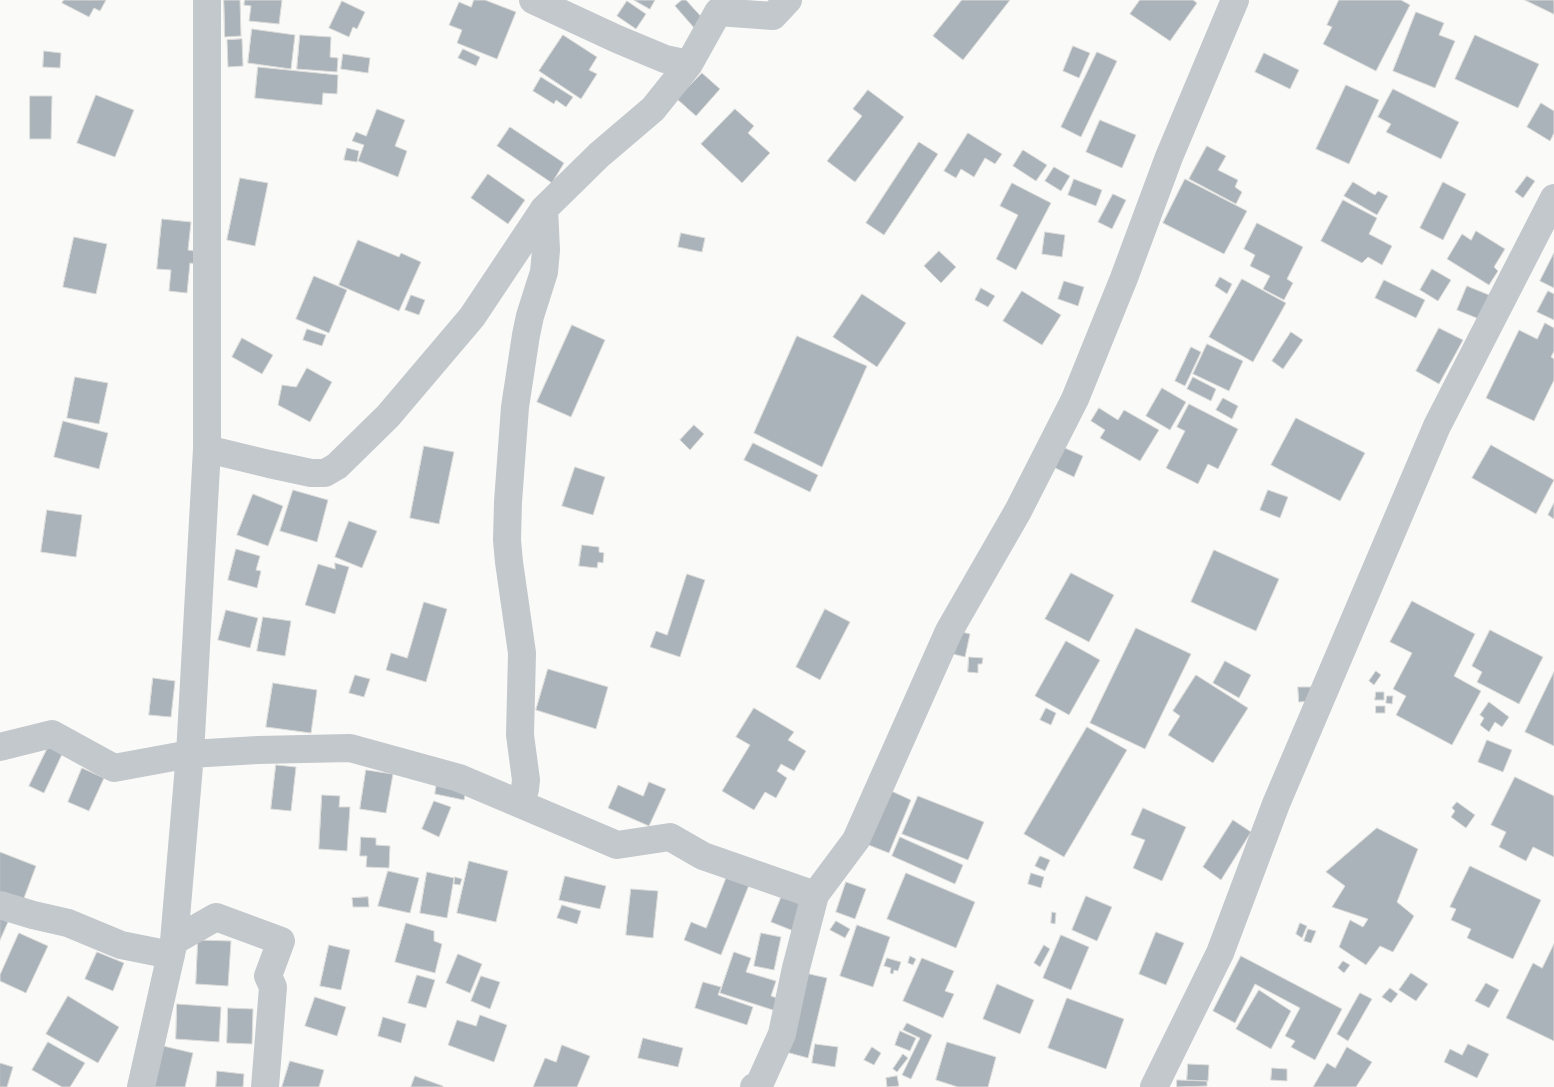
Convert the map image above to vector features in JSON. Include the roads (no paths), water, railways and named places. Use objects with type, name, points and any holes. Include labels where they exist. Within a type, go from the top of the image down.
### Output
[{"type":"street","points":[[141,1087],[173,948],[190,754],[207,449],[207,0]]},
{"type":"street","points":[[533,0],[616,39],[665,59],[689,64]]},
{"type":"street","points":[[207,449],[311,473],[325,472],[336,466],[388,416],[472,318],[544,209],[599,155],[653,108],[689,64],[713,6],[773,16],[788,0]]},
{"type":"street","points":[[760,1086],[782,1034],[814,895],[856,840],[949,632],[1018,511],[1075,399],[1124,278],[1169,157],[1236,0]]},
{"type":"street","points":[[1154,1087],[1220,953],[1276,804],[1437,426],[1554,198]]},
{"type":"street","points":[[521,804],[526,780],[520,736],[522,653],[508,555],[508,502],[515,407],[522,362],[530,316],[544,272],[546,250],[544,209]]},
{"type":"street","points":[[0,747],[52,734],[114,768],[190,754],[350,748],[459,778],[617,845],[670,836],[703,856],[814,895]]},
{"type":"street","points":[[0,905],[68,923],[121,945],[173,948],[216,917],[281,940],[268,976],[273,987],[265,1087]]}]
